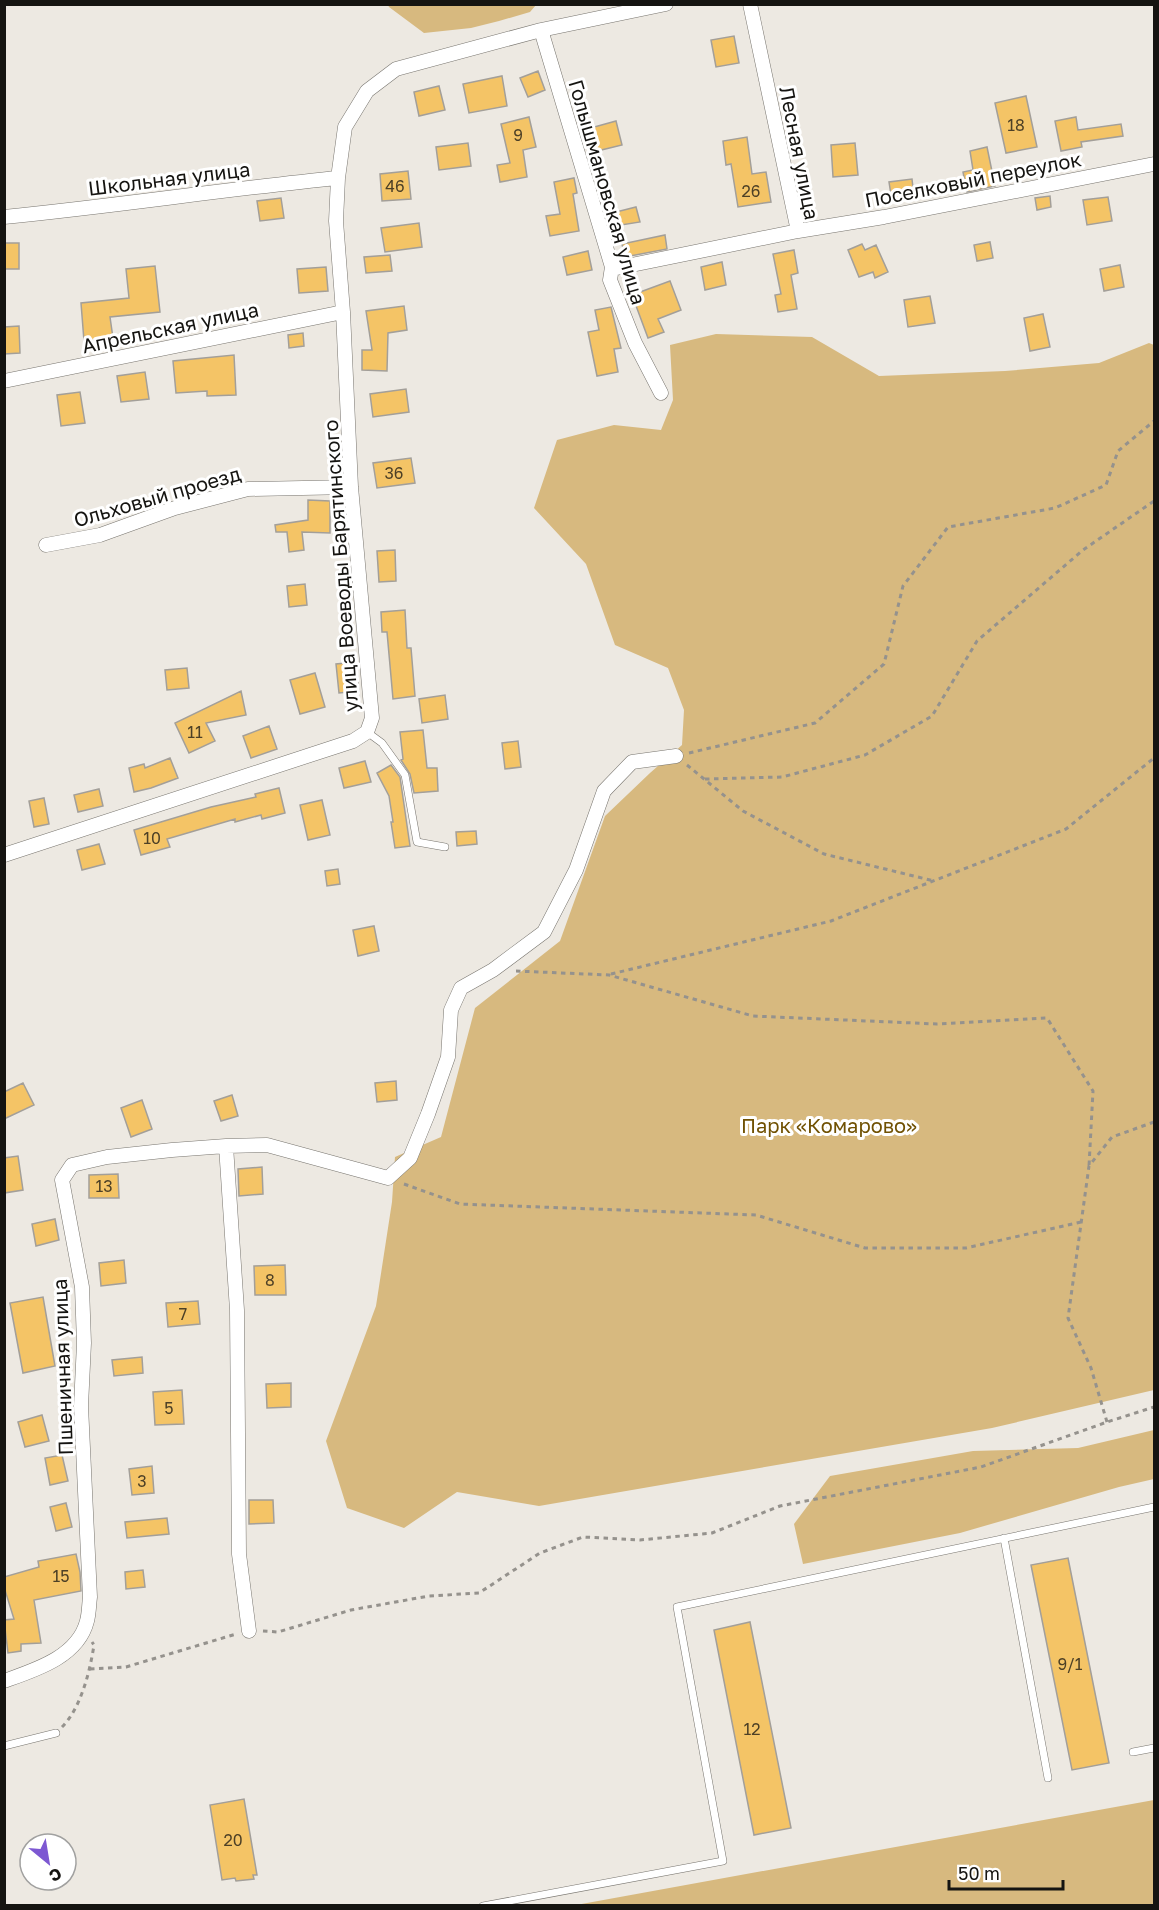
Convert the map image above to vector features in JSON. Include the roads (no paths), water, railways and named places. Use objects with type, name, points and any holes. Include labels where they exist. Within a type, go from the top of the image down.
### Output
[{"type":"street","points":[[541,30],[666,4]]},
{"type":"street","name":"Лесная улица","points":[[612,269],[798,231],[750,4]]},
{"type":"street","name":"улица Воеводы Барятинского","points":[[4,855],[353,741],[368,732],[372,718],[351,487],[343,312],[336,221],[338,178],[345,127],[367,91],[396,69],[541,30]]},
{"type":"street","name":"Голышмановская улица","points":[[541,30],[612,269],[610,280],[634,343],[661,393]]},
{"type":"street","name":"Поселковый переулок","points":[[798,231],[884,217],[1155,164]]},
{"type":"street","name":"Школьная улица","points":[[4,218],[338,178]]},
{"type":"street","name":"Апрельская улица","points":[[4,381],[343,312]]},
{"type":"street","name":"Ольховый проезд","points":[[46,544],[100,535],[175,508],[248,489],[351,487]]},
{"type":"street","name":"Пшеничная улица","points":[[4,1681],[37,1669],[72,1649],[87,1623],[90,1597],[81,1406],[84,1343],[82,1287],[62,1180],[72,1165],[106,1157],[226,1146],[267,1145],[388,1178],[410,1158],[428,1114],[448,1057],[451,1010],[461,988],[494,970],[544,932],[576,870],[604,791],[632,762],[676,756]]},
{"type":"street","points":[[226,1146],[237,1310],[239,1554],[249,1631]]},
{"type":"lane","points":[[368,732],[382,743],[405,775],[417,842],[445,847]]},
{"type":"lane","points":[[483,1905],[723,1861],[677,1607],[1155,1507]]},
{"type":"lane","points":[[1004,1538],[1048,1778]]},
{"type":"lane","points":[[4,1746],[56,1733]]},
{"type":"lane","points":[[1132,1752],[1155,1748]]},
{"type":"park label","name":"Парк «Комарово»","points":[[829,1125]]}]
